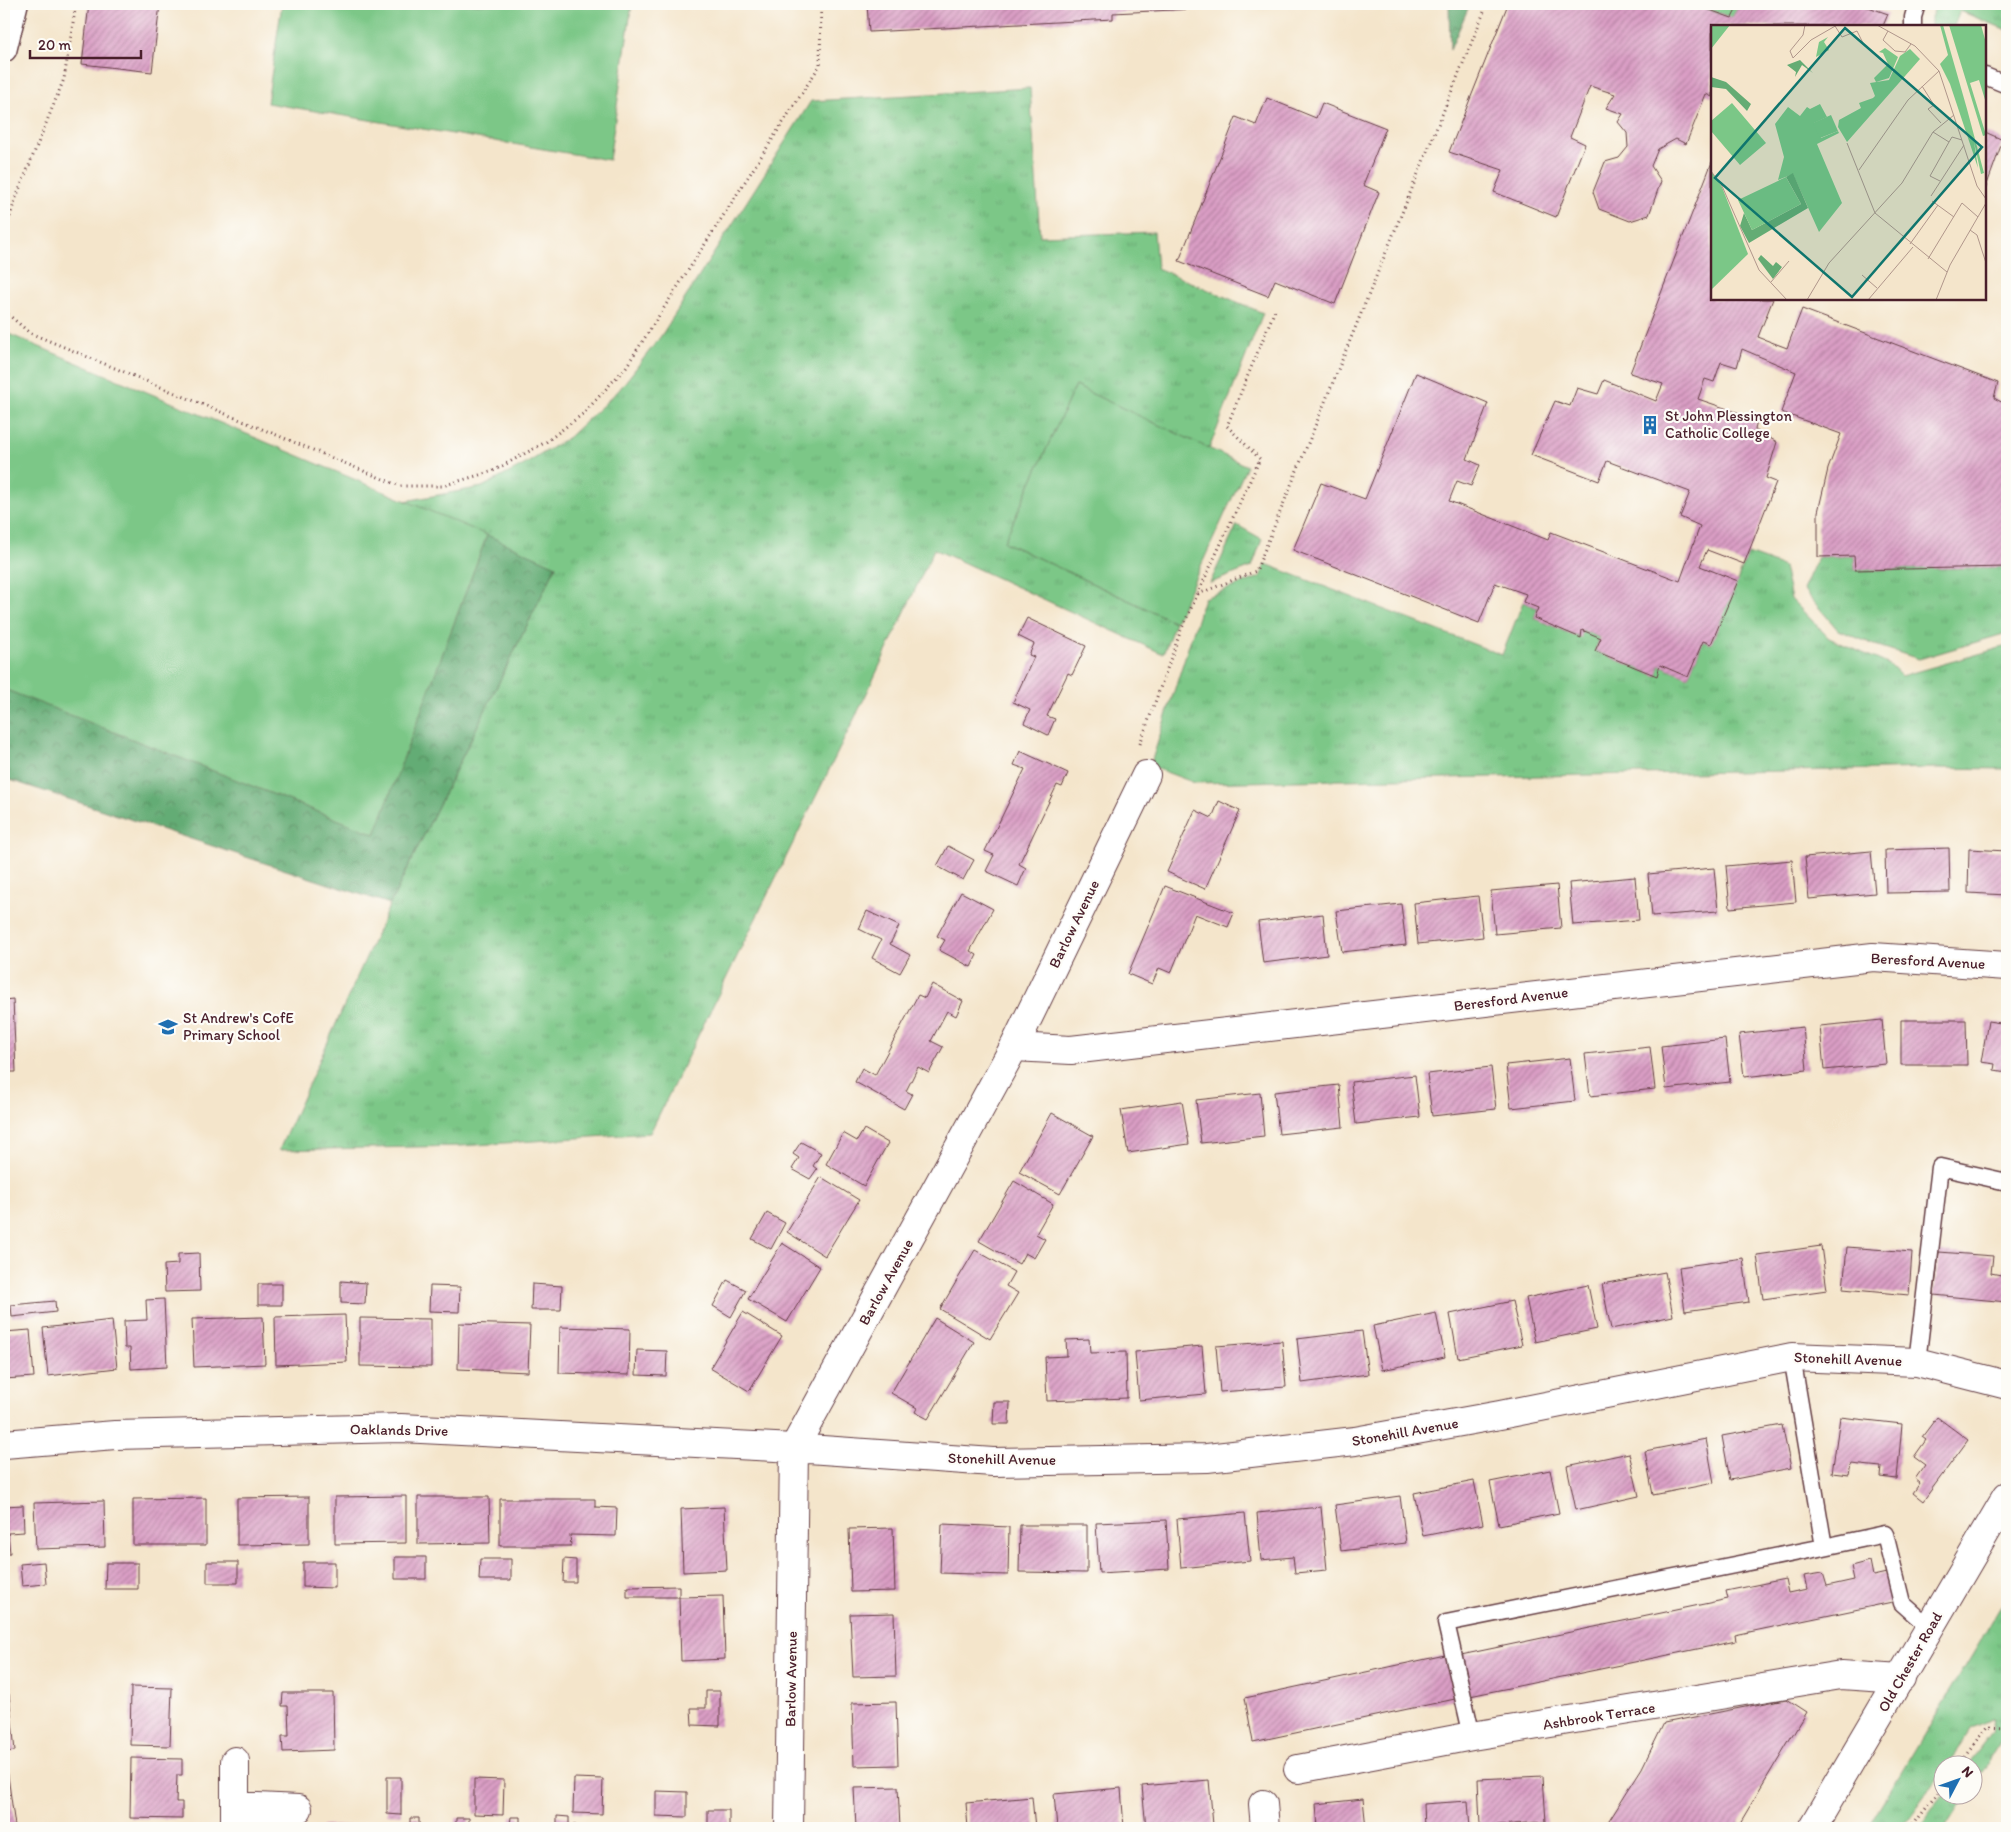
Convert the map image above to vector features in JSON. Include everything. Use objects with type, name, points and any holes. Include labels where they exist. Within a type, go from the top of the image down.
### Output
[{"type":"street","points":[[4,49],[15,4]]},
{"type":"street","name":"Barlow Avenue","points":[[789,1828],[794,1448],[1014,1047],[1146,775]]},
{"type":"street","name":"Beresford Avenue","points":[[1014,1047],[1072,1050],[1873,957],[2007,966]]},
{"type":"street","name":"Stonehill Avenue","points":[[794,1448],[993,1462],[1207,1458],[1374,1437],[1500,1415],[1792,1356],[1917,1362],[2007,1385]]},
{"type":"street","name":"Oaklands Drive","points":[[4,1444],[115,1435],[401,1428],[794,1448]]},
{"type":"street","name":"Old Chester Road","points":[[1812,1828],[2007,1496]]},
{"type":"street","name":"Ashbrook Terrace","points":[[1298,1769],[1472,1736],[1841,1676],[1901,1679]]},
{"type":"street","points":[[235,1762],[235,1817],[298,1809]]},
{"type":"lane","points":[[1914,25],[1913,18],[1917,4]]},
{"type":"lane","points":[[1986,76],[2007,85]]},
{"type":"lane","points":[[1917,1362],[1940,1166],[2007,1182]]},
{"type":"lane","points":[[1792,1356],[1824,1547]]},
{"type":"lane","points":[[1472,1736],[1446,1623],[1885,1534],[1902,1603],[1930,1628]]},
{"type":"path","points":[[4,236],[15,200],[64,79],[76,4]]},
{"type":"path","points":[[4,311],[30,333],[400,486],[442,486],[493,471],[546,442],[584,412],[626,367],[820,66],[821,4]]},
{"type":"path","points":[[1198,594],[1256,571],[1486,4]]},
{"type":"path","points":[[1146,775],[1131,769],[1181,630],[1260,459],[1227,426],[1274,310]]},
{"type":"path","points":[[1966,1754],[1987,1727],[2007,1728]]},
{"type":"path","points":[[1910,1828],[1934,1797]]},
{"type":"green space","points":[[282,4],[632,4],[609,160],[267,103]]},
{"type":"green space","points":[[1449,4],[1470,4],[1450,50]]},
{"type":"green space","points":[[1693,4],[1739,4],[1732,18]]},
{"type":"green space","points":[[1937,4],[2007,4],[2007,30],[1960,11],[1954,25],[1931,25],[1931,17]]},
{"type":"green space","points":[[1030,88],[1040,236],[1154,232],[1157,268],[1263,313],[1209,449],[1075,386],[1004,542],[1175,622],[1164,652],[1161,653],[934,549],[866,695],[650,1133],[461,1146],[279,1150],[390,904],[556,566],[405,501],[482,487],[524,465],[569,437],[619,390],[661,336],[811,101]]},
{"type":"green space","points":[[4,332],[487,535],[375,834],[4,689]]},
{"type":"green space","points":[[1075,386],[1247,466],[1175,622],[1004,542]]},
{"type":"green space","points":[[1237,525],[1262,539],[1252,567],[1210,583]]},
{"type":"green space","points":[[487,535],[556,566],[390,904],[4,778],[4,689],[375,834]]},
{"type":"green space","points":[[1748,554],[1784,567],[1791,599],[1829,638],[1890,665],[1901,676],[2007,646],[2007,769],[1935,768],[1195,783],[1150,766],[1204,598],[1260,577],[1266,564],[1502,655],[1523,602],[1538,608],[1534,618],[1580,638],[1582,630],[1600,638],[1595,651],[1657,676],[1660,665],[1688,677],[1703,641],[1711,644]]},
{"type":"green space","points":[[1854,556],[1855,570],[2007,567],[2007,633],[1919,659],[1875,645],[1838,630],[1803,589],[1818,557]]},
{"type":"green space","points":[[2007,1596],[2007,1729],[1984,1767],[1984,1754],[1975,1754],[1992,1732],[1994,1718],[1974,1728],[1955,1754],[1934,1754],[1934,1782],[1901,1828],[1868,1828]]},
{"type":"green space","points":[[1937,1804],[1961,1804],[1946,1828],[1919,1828]]},
{"type":"building","points":[[89,4],[160,4],[152,72],[82,64]]},
{"type":"building","points":[[867,4],[1273,5],[1113,13],[1113,19],[869,32]]},
{"type":"building","points":[[1508,4],[1693,4],[1732,18],[1739,4],[1860,4],[1888,14],[1883,25],[1711,25],[1711,96],[1706,94],[1686,144],[1676,139],[1658,149],[1651,166],[1661,181],[1649,215],[1630,221],[1599,209],[1593,192],[1605,162],[1619,158],[1628,147],[1627,133],[1618,122],[1623,114],[1606,108],[1615,94],[1590,86],[1570,137],[1585,144],[1556,217],[1494,192],[1503,170],[1449,152]]},
{"type":"building","points":[[1267,98],[1316,118],[1322,103],[1386,128],[1363,185],[1379,192],[1335,304],[1275,280],[1268,296],[1179,261],[1236,117],[1256,125]]},
{"type":"building","points":[[1986,132],[2003,140],[1986,187]]},
{"type":"building","name":"St John Plessington Catholic College","points":[[1711,165],[1711,300],[1773,300],[1758,337],[1787,348],[1802,309],[1998,383],[1994,398],[2007,405],[2007,567],[1855,570],[1854,556],[1818,557],[1818,512],[1828,469],[1841,434],[1781,412],[1796,372],[1742,349],[1737,367],[1721,362],[1714,382],[1705,379],[1698,399],[1757,419],[1755,430],[1777,442],[1766,478],[1776,482],[1744,564],[1707,550],[1700,566],[1738,581],[1711,644],[1703,641],[1688,677],[1660,665],[1657,676],[1595,651],[1601,638],[1582,630],[1581,638],[1534,618],[1538,608],[1523,602],[1526,594],[1495,583],[1479,623],[1293,550],[1321,483],[1365,499],[1416,373],[1488,403],[1467,459],[1480,465],[1471,486],[1457,481],[1449,501],[1548,540],[1551,532],[1680,581],[1700,526],[1680,517],[1690,492],[1607,461],[1599,481],[1531,455],[1555,401],[1570,406],[1577,388],[1598,394],[1604,380],[1656,401],[1663,384],[1630,373]]},
{"type":"building","points":[[1027,618],[1086,646],[1072,675],[1068,673],[1047,716],[1055,719],[1048,735],[1024,723],[1030,710],[1013,702],[1034,657],[1029,655],[1034,644],[1018,636]]},
{"type":"building","points":[[1020,751],[1068,773],[1062,787],[1057,785],[1019,864],[1026,868],[1018,886],[986,871],[994,855],[985,851],[1025,769],[1014,765]]},
{"type":"building","points":[[1219,801],[1240,811],[1205,889],[1167,872],[1195,810],[1212,818]]},
{"type":"building","points":[[948,846],[974,860],[963,880],[937,866]]},
{"type":"building","points":[[1949,848],[1950,892],[1886,893],[1885,850]]},
{"type":"building","points":[[1969,849],[2007,851],[2007,895],[1968,893]]},
{"type":"building","points":[[1871,851],[1875,893],[1809,899],[1805,857]]},
{"type":"building","points":[[1792,860],[1796,902],[1730,908],[1726,866]]},
{"type":"building","points":[[1714,868],[1718,911],[1652,916],[1648,874]]},
{"type":"building","points":[[1635,877],[1639,920],[1573,925],[1569,883]]},
{"type":"building","points":[[1557,885],[1561,928],[1495,934],[1491,891]]},
{"type":"building","points":[[1165,886],[1234,913],[1228,927],[1195,914],[1171,973],[1159,968],[1152,984],[1128,974]]},
{"type":"building","points":[[961,892],[993,909],[970,951],[977,955],[971,967],[939,950],[945,940],[937,936]]},
{"type":"building","points":[[1478,896],[1483,937],[1418,944],[1414,903]]},
{"type":"building","points":[[1401,904],[1406,945],[1342,952],[1336,911]]},
{"type":"building","points":[[867,911],[899,926],[890,944],[910,955],[900,973],[872,958],[881,940],[859,929]]},
{"type":"building","points":[[1323,914],[1327,955],[1263,963],[1258,922]]},
{"type":"building","points":[[932,984],[963,1001],[956,1016],[947,1011],[931,1041],[943,1047],[929,1073],[918,1067],[906,1091],[912,1094],[904,1109],[855,1082],[862,1068],[875,1075],[918,995],[925,998]]},
{"type":"building","points":[[13,999],[16,1072],[4,1072],[4,1000]]},
{"type":"building","points":[[1882,1020],[1886,1064],[1824,1070],[1820,1026]]},
{"type":"building","points":[[1901,1020],[1966,1020],[1967,1065],[1901,1065]]},
{"type":"building","points":[[1988,1021],[2007,1024],[2007,1072],[1994,1070],[1995,1064],[1981,1062]]},
{"type":"building","points":[[1803,1027],[1807,1070],[1744,1077],[1739,1034]]},
{"type":"building","points":[[1725,1039],[1730,1082],[1666,1089],[1661,1046]]},
{"type":"building","points":[[1650,1047],[1655,1089],[1590,1096],[1585,1054]]},
{"type":"building","points":[[1570,1058],[1575,1101],[1511,1108],[1506,1065]]},
{"type":"building","points":[[1491,1067],[1496,1109],[1432,1116],[1427,1074]]},
{"type":"building","points":[[1415,1075],[1420,1117],[1356,1124],[1351,1082]]},
{"type":"building","points":[[1339,1085],[1343,1127],[1279,1134],[1274,1092]]},
{"type":"building","points":[[1260,1093],[1264,1136],[1201,1143],[1196,1100]]},
{"type":"building","points":[[1182,1101],[1189,1144],[1128,1153],[1121,1110]]},
{"type":"building","points":[[1052,1113],[1093,1136],[1060,1194],[1019,1172]]},
{"type":"building","points":[[864,1129],[888,1143],[864,1186],[826,1164],[843,1133],[857,1141]]},
{"type":"building","points":[[801,1142],[821,1153],[813,1166],[817,1169],[810,1179],[792,1169],[799,1158],[793,1154]]},
{"type":"building","points":[[821,1177],[859,1200],[825,1256],[787,1232]]},
{"type":"building","points":[[1014,1181],[1053,1204],[1036,1234],[1045,1239],[1034,1258],[1025,1253],[1019,1264],[979,1241]]},
{"type":"building","points":[[767,1213],[785,1223],[771,1249],[752,1239]]},
{"type":"building","points":[[782,1243],[820,1267],[787,1322],[748,1299]]},
{"type":"building","points":[[1821,1246],[1827,1290],[1763,1299],[1757,1255]]},
{"type":"building","points":[[1847,1247],[1912,1252],[1909,1295],[1843,1289]]},
{"type":"building","points":[[975,1250],[1014,1272],[1006,1286],[1018,1293],[990,1339],[940,1309]]},
{"type":"building","points":[[1939,1252],[1993,1256],[1991,1273],[2001,1275],[2007,1266],[2007,1302],[1934,1295]]},
{"type":"building","points":[[199,1253],[200,1291],[165,1292],[164,1265],[178,1264],[178,1254]]},
{"type":"building","points":[[1743,1258],[1749,1302],[1685,1311],[1679,1267]]},
{"type":"building","points":[[1665,1272],[1673,1316],[1611,1329],[1602,1284]]},
{"type":"building","points":[[727,1280],[746,1290],[731,1317],[713,1306]]},
{"type":"building","points":[[341,1281],[366,1283],[365,1304],[341,1303]]},
{"type":"building","points":[[258,1284],[282,1284],[282,1305],[258,1305]]},
{"type":"building","points":[[532,1284],[562,1286],[561,1310],[531,1310]]},
{"type":"building","points":[[1588,1285],[1597,1329],[1535,1342],[1526,1298]]},
{"type":"building","points":[[430,1286],[460,1287],[459,1312],[429,1311]]},
{"type":"building","points":[[164,1299],[167,1367],[131,1369],[130,1348],[125,1348],[124,1321],[147,1320],[146,1300]]},
{"type":"building","points":[[55,1301],[56,1312],[12,1317],[11,1305]]},
{"type":"building","points":[[1512,1301],[1522,1345],[1458,1358],[1450,1314]]},
{"type":"building","points":[[743,1312],[782,1336],[749,1391],[710,1368]]},
{"type":"building","points":[[1436,1313],[1445,1357],[1382,1370],[1373,1326]]},
{"type":"building","points":[[345,1315],[347,1362],[276,1365],[275,1317]]},
{"type":"building","points":[[263,1317],[265,1364],[194,1367],[192,1319]]},
{"type":"building","points":[[360,1318],[431,1319],[431,1367],[360,1366]]},
{"type":"building","points":[[935,1318],[974,1342],[928,1419],[915,1412],[917,1408],[891,1393]]},
{"type":"building","points":[[112,1320],[117,1368],[48,1376],[43,1328]]},
{"type":"building","points":[[459,1323],[530,1325],[528,1372],[458,1369]]},
{"type":"building","points":[[560,1327],[630,1329],[629,1375],[559,1373]]},
{"type":"building","points":[[30,1330],[34,1377],[4,1379],[4,1332]]},
{"type":"building","points":[[1362,1331],[1368,1374],[1302,1383],[1297,1339]]},
{"type":"building","points":[[1089,1339],[1090,1353],[1126,1352],[1127,1398],[1047,1401],[1045,1357],[1067,1356],[1066,1340]]},
{"type":"building","points":[[1282,1341],[1286,1387],[1220,1392],[1216,1346]]},
{"type":"building","points":[[1202,1346],[1206,1394],[1139,1400],[1135,1352]]},
{"type":"building","points":[[637,1350],[667,1351],[666,1376],[636,1375]]},
{"type":"building","points":[[994,1402],[1010,1402],[1009,1424],[993,1424]]},
{"type":"building","points":[[1840,1417],[1902,1424],[1897,1479],[1880,1477],[1881,1467],[1851,1464],[1849,1475],[1832,1473]]},
{"type":"building","points":[[1937,1417],[1968,1440],[1923,1501],[1913,1493],[1920,1483],[1915,1479],[1925,1465],[1914,1457],[1926,1440],[1922,1437]]},
{"type":"building","points":[[1782,1425],[1791,1468],[1730,1480],[1722,1436]]},
{"type":"building","points":[[1706,1439],[1714,1483],[1653,1495],[1645,1451]]},
{"type":"building","points":[[1629,1453],[1639,1496],[1576,1510],[1567,1466]]},
{"type":"building","points":[[1550,1470],[1559,1513],[1499,1525],[1490,1482]]},
{"type":"building","points":[[1474,1481],[1483,1524],[1423,1536],[1414,1493]]},
{"type":"building","points":[[406,1496],[406,1543],[335,1544],[335,1497]]},
{"type":"building","points":[[1400,1496],[1406,1543],[1341,1551],[1335,1505]]},
{"type":"building","points":[[309,1497],[309,1544],[237,1545],[237,1498]]},
{"type":"building","points":[[418,1497],[489,1497],[490,1543],[418,1544]]},
{"type":"building","points":[[206,1498],[206,1545],[133,1545],[133,1499]]},
{"type":"building","points":[[500,1499],[595,1499],[595,1507],[617,1508],[616,1536],[570,1535],[571,1546],[500,1546]]},
{"type":"building","points":[[104,1501],[105,1547],[36,1549],[34,1503]]},
{"type":"building","points":[[23,1505],[24,1532],[8,1533],[10,1553],[4,1554],[4,1506]]},
{"type":"building","points":[[724,1507],[727,1570],[683,1572],[681,1509]]},
{"type":"building","points":[[1321,1507],[1327,1570],[1295,1573],[1293,1557],[1261,1560],[1257,1513]]},
{"type":"building","points":[[1245,1513],[1250,1561],[1181,1568],[1177,1519]]},
{"type":"building","points":[[1166,1520],[1169,1569],[1099,1573],[1096,1523]]},
{"type":"building","points":[[942,1524],[1009,1527],[1008,1575],[940,1573]]},
{"type":"building","points":[[1020,1525],[1087,1525],[1087,1573],[1019,1572]]},
{"type":"building","points":[[893,1528],[895,1591],[851,1592],[849,1529]]},
{"type":"building","points":[[395,1557],[426,1557],[426,1579],[395,1579]]},
{"type":"building","points":[[480,1559],[511,1559],[511,1580],[479,1580]]},
{"type":"building","points":[[564,1559],[576,1560],[576,1582],[563,1582]]},
{"type":"building","points":[[1870,1561],[1873,1576],[1891,1572],[1897,1601],[1735,1635],[1736,1641],[1470,1696],[1461,1655],[1728,1599],[1726,1591],[1785,1579],[1788,1593],[1807,1589],[1804,1576],[1823,1573],[1827,1586],[1854,1580],[1851,1566]]},
{"type":"building","points":[[44,1562],[46,1584],[22,1586],[20,1564]]},
{"type":"building","points":[[207,1562],[238,1562],[238,1583],[207,1583]]},
{"type":"building","points":[[303,1562],[335,1562],[335,1588],[303,1587]]},
{"type":"building","points":[[106,1563],[138,1563],[138,1589],[105,1589]]},
{"type":"building","points":[[679,1586],[679,1597],[627,1597],[627,1587]]},
{"type":"building","points":[[723,1596],[725,1659],[681,1661],[679,1597]]},
{"type":"building","points":[[894,1613],[896,1676],[853,1677],[850,1614]]},
{"type":"building","points":[[1445,1655],[1455,1699],[1253,1742],[1245,1698]]},
{"type":"building","points":[[131,1687],[172,1688],[170,1746],[130,1745]]},
{"type":"building","points":[[706,1691],[720,1691],[720,1726],[692,1725],[691,1708],[706,1708]]},
{"type":"building","points":[[283,1693],[333,1693],[334,1750],[283,1752],[282,1736],[289,1736],[288,1706],[282,1706]]},
{"type":"building","points":[[9,1694],[15,1751],[4,1752],[4,1695]]},
{"type":"building","points":[[1786,1699],[1806,1712],[1737,1828],[1604,1828],[1642,1768],[1664,1723]]},
{"type":"building","points":[[896,1702],[898,1765],[854,1766],[852,1703]]},
{"type":"building","points":[[131,1758],[182,1759],[182,1775],[177,1775],[176,1802],[182,1802],[182,1819],[130,1818]]},
{"type":"building","points":[[7,1769],[15,1826],[4,1828],[4,1770]]},
{"type":"building","points":[[1543,1776],[1546,1822],[1480,1826],[1478,1779]]},
{"type":"building","points":[[387,1777],[401,1777],[401,1815],[387,1814]]},
{"type":"building","points":[[574,1778],[603,1779],[602,1814],[573,1813]]},
{"type":"building","points":[[474,1779],[504,1780],[503,1815],[474,1814]]},
{"type":"building","points":[[1209,1780],[1213,1825],[1146,1828],[1142,1786]]},
{"type":"building","points":[[898,1787],[900,1828],[856,1828],[854,1788]]},
{"type":"building","points":[[1121,1788],[1124,1828],[1057,1828],[1054,1794]]},
{"type":"building","points":[[656,1791],[687,1792],[687,1817],[656,1816]]},
{"type":"building","points":[[1032,1797],[1035,1828],[968,1828],[966,1803]]},
{"type":"building","points":[[1363,1799],[1366,1828],[1318,1828],[1316,1804]]},
{"type":"building","points":[[1468,1801],[1470,1828],[1424,1828],[1423,1804]]},
{"type":"building","points":[[708,1810],[729,1810],[729,1828],[692,1828],[692,1826],[708,1826]]},
{"type":"building","points":[[557,1816],[569,1817],[569,1825],[576,1825],[576,1828],[501,1828],[501,1825],[510,1825],[511,1817],[520,1817],[520,1825],[557,1826]]},
{"type":"building","points":[[410,1818],[419,1818],[419,1828],[401,1828],[401,1826],[410,1826]]},
{"type":"building","points":[[456,1818],[469,1818],[469,1826],[475,1826],[475,1828],[456,1828]]},
{"type":"building","points":[[379,1825],[379,1828],[322,1828],[322,1826]]},
{"type":"railway","points":[[1999,1828],[2007,1816]]},
{"type":"place","name":"St John Plessington Catholic College","points":[[1650,425]]},
{"type":"place","name":"St Andrew's CofE Primary School","points":[[168,1027]]}]
